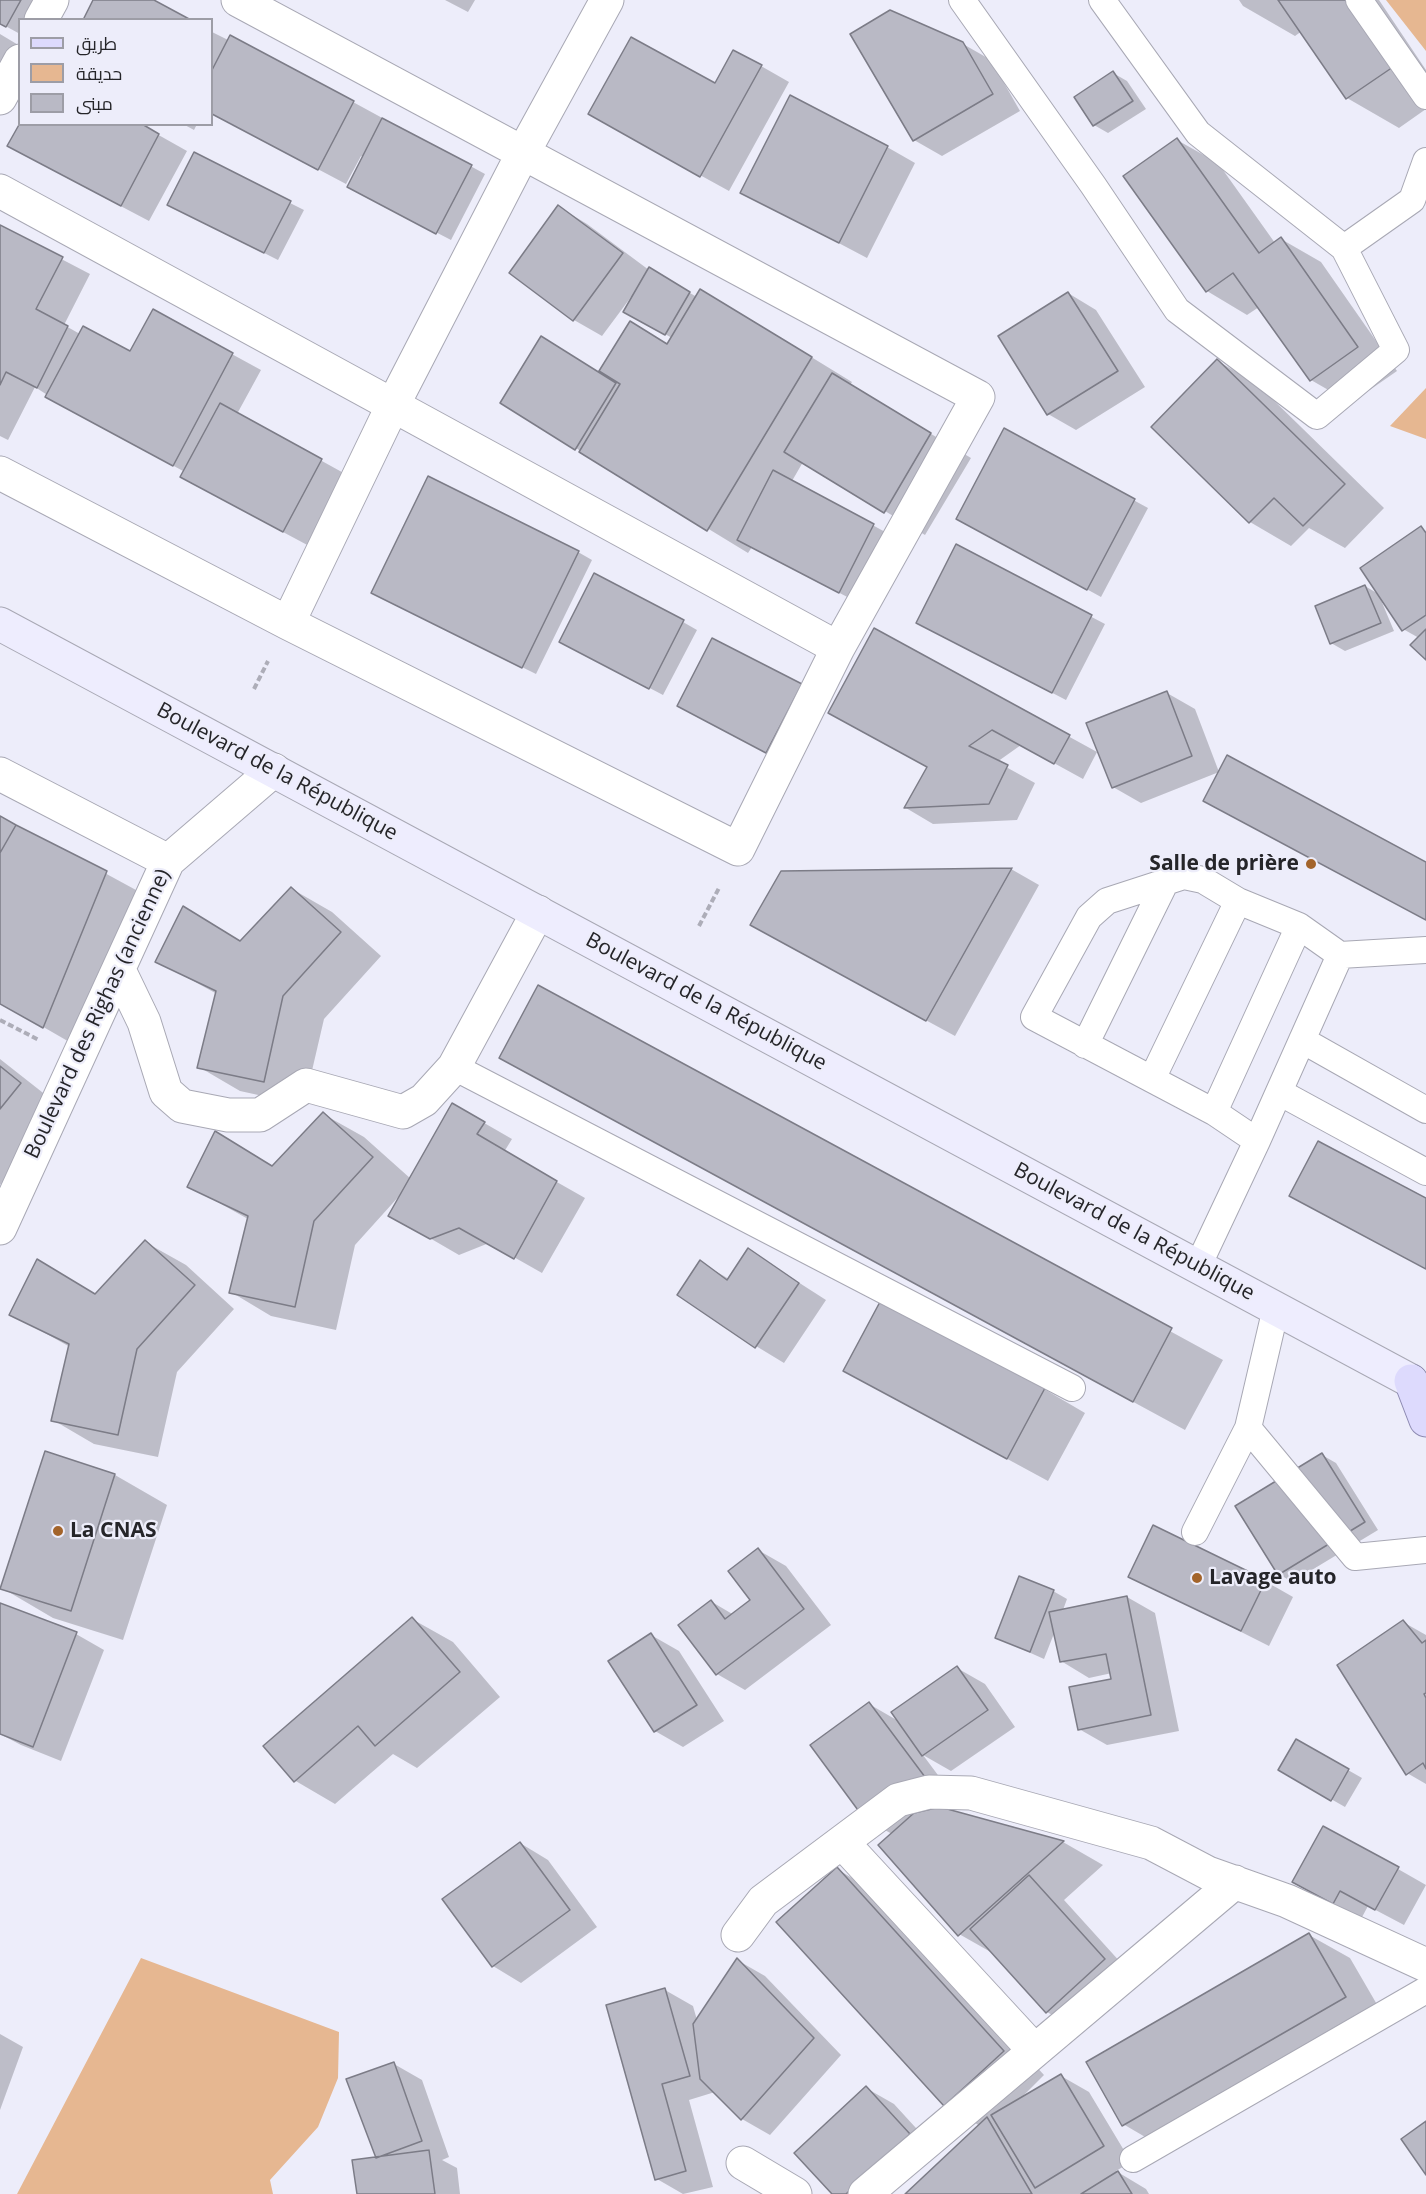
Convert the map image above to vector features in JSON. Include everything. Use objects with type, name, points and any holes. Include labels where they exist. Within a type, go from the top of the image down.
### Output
[{"type":"main road","name":"Boulevard de la République","points":[[0,624],[1419,1384]]},
{"type":"main road","points":[[1419,1384],[1426,1420]]},
{"type":"street","points":[[42,18],[52,0]]},
{"type":"street","points":[[0,473],[288,623],[738,849],[838,648],[978,397],[238,0]]},
{"type":"street","points":[[288,623],[393,405],[523,153],[607,0]]},
{"type":"street","points":[[0,98],[18,65]]},
{"type":"street","points":[[0,191],[838,648]]},
{"type":"street","name":"Boulevard des Righas (ancienne)","points":[[0,1228],[168,861],[274,770]]},
{"type":"street","points":[[0,774],[168,861]]},
{"type":"street","points":[[119,970],[144,1022],[166,1092],[182,1106],[228,1115],[260,1115],[306,1085],[403,1112],[424,1100],[454,1067],[538,912]]},
{"type":"street","points":[[738,1935],[763,1902],[898,1800],[929,1792],[971,1793],[1151,1842],[1208,1873],[1287,1901],[1426,1965]]},
{"type":"street","points":[[842,1842],[1034,2050]]},
{"type":"street","points":[[865,2194],[1235,1882]]},
{"type":"street","points":[[743,2163],[795,2194]]},
{"type":"lane","points":[[962,0],[1093,185],[1177,310],[1317,416],[1396,350],[1344,248],[1197,133],[1102,0]]},
{"type":"lane","points":[[1359,0],[1426,96]]},
{"type":"lane","points":[[1344,248],[1412,200],[1426,161]]},
{"type":"lane","points":[[1257,1141],[1214,1112],[1034,1017],[1089,917],[1107,901],[1184,876],[1203,880],[1238,901],[1299,926],[1340,955],[1426,950]]},
{"type":"lane","points":[[1085,1045],[1165,882]]},
{"type":"lane","points":[[1152,1079],[1238,901]]},
{"type":"lane","points":[[1214,1112],[1299,926]]},
{"type":"lane","points":[[1198,1266],[1340,955]]},
{"type":"lane","points":[[1302,1040],[1426,1110]]},
{"type":"lane","points":[[454,1067],[1072,1388]]},
{"type":"lane","points":[[1279,1092],[1426,1172]]},
{"type":"lane","points":[[1195,1532],[1248,1428],[1275,1308]]},
{"type":"lane","points":[[1248,1428],[1355,1557],[1426,1550]]},
{"type":"lane","points":[[1133,2160],[1426,1990]]},
{"type":"path","points":[[0,1020],[49,1046]]},
{"type":"green space","points":[[1386,0],[1426,0],[1426,51]]},
{"type":"green space","points":[[1426,388],[1426,439],[1390,426]]},
{"type":"green space","points":[[141,1958],[339,2032],[338,2078],[318,2127],[270,2180],[273,2194],[17,2194]]},
{"type":"building","points":[[0,0],[21,0],[6,27],[0,24]]},
{"type":"building","points":[[93,0],[154,0],[187,18],[84,18]]},
{"type":"building","points":[[1278,0],[1348,0],[1393,67],[1346,99]]},
{"type":"building","points":[[890,10],[963,42],[993,94],[913,141],[850,34]]},
{"type":"building","points":[[230,35],[354,101],[318,170],[213,115],[213,68]]},
{"type":"building","points":[[631,37],[715,83],[733,50],[762,65],[700,177],[588,114]]},
{"type":"building","points":[[1113,71],[1133,101],[1093,126],[1074,97]]},
{"type":"building","points":[[790,95],[888,146],[839,243],[740,193]]},
{"type":"building","points":[[382,118],[472,165],[436,234],[347,187]]},
{"type":"building","points":[[18,126],[145,126],[159,134],[121,206],[7,146]]},
{"type":"building","points":[[1177,138],[1259,253],[1281,237],[1358,347],[1310,381],[1233,273],[1206,292],[1123,176]]},
{"type":"building","points":[[194,152],[291,201],[264,253],[167,205]]},
{"type":"building","points":[[558,205],[623,253],[573,321],[509,273]]},
{"type":"building","points":[[0,225],[63,257],[36,309],[68,326],[37,388],[6,372],[0,385]]},
{"type":"building","points":[[649,267],[690,292],[665,335],[623,312]]},
{"type":"building","points":[[700,289],[812,357],[707,531],[579,452],[620,384],[599,371],[630,321],[667,344]]},
{"type":"building","points":[[1068,292],[1118,371],[1047,415],[998,336]]},
{"type":"building","points":[[153,309],[233,353],[173,466],[45,397],[83,326],[130,351]]},
{"type":"building","points":[[541,336],[616,383],[575,450],[500,403]]},
{"type":"building","points":[[1217,359],[1345,484],[1303,526],[1274,498],[1249,523],[1151,427]]},
{"type":"building","points":[[832,373],[931,433],[884,513],[784,452]]},
{"type":"building","points":[[220,403],[322,459],[283,532],[180,477]]},
{"type":"building","points":[[1004,428],[1135,499],[1087,590],[956,519]]},
{"type":"building","points":[[773,470],[874,524],[839,593],[737,540]]},
{"type":"building","points":[[428,476],[579,551],[522,668],[371,593]]},
{"type":"building","points":[[1421,526],[1426,533],[1426,615],[1402,631],[1360,568]]},
{"type":"building","points":[[956,544],[1092,615],[1052,693],[916,623]]},
{"type":"building","points":[[594,573],[684,620],[649,689],[559,642]]},
{"type":"building","points":[[1365,585],[1381,623],[1330,644],[1315,606]]},
{"type":"building","points":[[874,628],[1070,735],[1054,764],[992,730],[969,746],[1008,765],[989,804],[904,808],[927,767],[828,713]]},
{"type":"building","points":[[1426,629],[1426,660],[1410,645]]},
{"type":"building","points":[[712,638],[802,684],[766,753],[677,706]]},
{"type":"building","points":[[1167,691],[1192,756],[1112,788],[1086,723]]},
{"type":"building","points":[[1227,755],[1426,862],[1426,920],[1203,801]]},
{"type":"building","points":[[0,816],[16,825],[0,853]]},
{"type":"building","points":[[16,825],[107,871],[43,1028],[0,1004],[0,853]]},
{"type":"building","points":[[1012,868],[926,1021],[750,925],[781,871]]},
{"type":"building","points":[[291,887],[341,932],[283,996],[264,1082],[197,1068],[216,991],[155,962],[183,906],[240,941]]},
{"type":"building","points":[[538,985],[1172,1328],[1133,1402],[499,1058]]},
{"type":"building","points":[[0,1066],[21,1083],[0,1109]]},
{"type":"building","points":[[452,1103],[485,1122],[477,1134],[557,1181],[514,1259],[459,1228],[430,1239],[388,1216]]},
{"type":"building","points":[[323,1112],[373,1157],[314,1221],[295,1307],[229,1293],[248,1216],[187,1187],[215,1131],[272,1166]]},
{"type":"building","points":[[1318,1141],[1426,1198],[1426,1269],[1289,1196]]},
{"type":"building","points":[[145,1240],[195,1285],[137,1349],[118,1435],[51,1421],[69,1344],[9,1315],[37,1259],[95,1294]]},
{"type":"building","points":[[748,1248],[799,1283],[755,1348],[677,1295],[700,1260],[727,1280]]},
{"type":"building","points":[[881,1300],[1045,1388],[1007,1459],[843,1371]]},
{"type":"building","name":"La CNAS","points":[[45,1451],[115,1474],[71,1611],[0,1589]]},
{"type":"building","points":[[1322,1453],[1365,1522],[1278,1575],[1235,1506]]},
{"type":"building","name":"Lavage auto","points":[[1153,1525],[1266,1580],[1241,1631],[1128,1577]]},
{"type":"building","points":[[758,1548],[804,1609],[716,1675],[678,1625],[711,1600],[725,1619],[750,1600],[728,1571]]},
{"type":"building","points":[[1019,1576],[1054,1590],[1030,1652],[995,1638]]},
{"type":"building","points":[[1127,1596],[1151,1715],[1078,1730],[1069,1687],[1111,1679],[1106,1654],[1060,1662],[1049,1612]]},
{"type":"building","points":[[0,1603],[77,1632],[33,1747],[0,1734]]},
{"type":"building","points":[[412,1617],[460,1672],[375,1746],[358,1726],[294,1782],[263,1746]]},
{"type":"building","points":[[1403,1620],[1422,1643],[1426,1640],[1426,1693],[1424,1694],[1426,1698],[1426,1769],[1423,1763],[1406,1775],[1337,1665]]},
{"type":"building","points":[[651,1633],[697,1705],[654,1732],[608,1661]]},
{"type":"building","points":[[957,1666],[988,1710],[922,1756],[891,1712]]},
{"type":"building","points":[[869,1702],[925,1777],[866,1821],[810,1745]]},
{"type":"building","points":[[1296,1739],[1349,1769],[1331,1801],[1278,1770]]},
{"type":"building","points":[[940,1807],[1064,1841],[958,1936],[878,1845],[914,1813]]},
{"type":"building","points":[[1323,1826],[1399,1867],[1375,1910],[1340,1891],[1333,1904],[1292,1882]]},
{"type":"building","points":[[520,1842],[570,1910],[492,1967],[442,1899]]},
{"type":"building","points":[[837,1867],[1004,2051],[944,2106],[776,1922]]},
{"type":"building","points":[[1029,1875],[1105,1959],[1046,2013],[970,1929]]},
{"type":"building","points":[[1309,1933],[1346,1997],[1122,2126],[1086,2062]]},
{"type":"building","points":[[737,1958],[814,2038],[741,2120],[700,2079],[693,2024]]},
{"type":"building","points":[[665,1988],[690,2076],[662,2084],[686,2171],[655,2180],[606,2005]]},
{"type":"building","points":[[394,2062],[422,2141],[376,2158],[346,2079]]},
{"type":"building","points":[[1061,2074],[1104,2146],[1035,2188],[991,2115]]},
{"type":"building","points":[[866,2086],[910,2134],[846,2194],[832,2194],[794,2153]]},
{"type":"building","points":[[987,2117],[1032,2194],[905,2194]]},
{"type":"building","points":[[1426,2121],[1426,2175],[1401,2139]]},
{"type":"building","points":[[429,2150],[435,2194],[357,2194],[352,2160]]},
{"type":"building","points":[[1118,2171],[1132,2194],[1081,2194]]},
{"type":"place","name":"Salle de prière","points":[[1311,864]]},
{"type":"place","name":"La CNAS","points":[[58,1531]]},
{"type":"place","name":"Lavage auto","points":[[1197,1578]]}]
